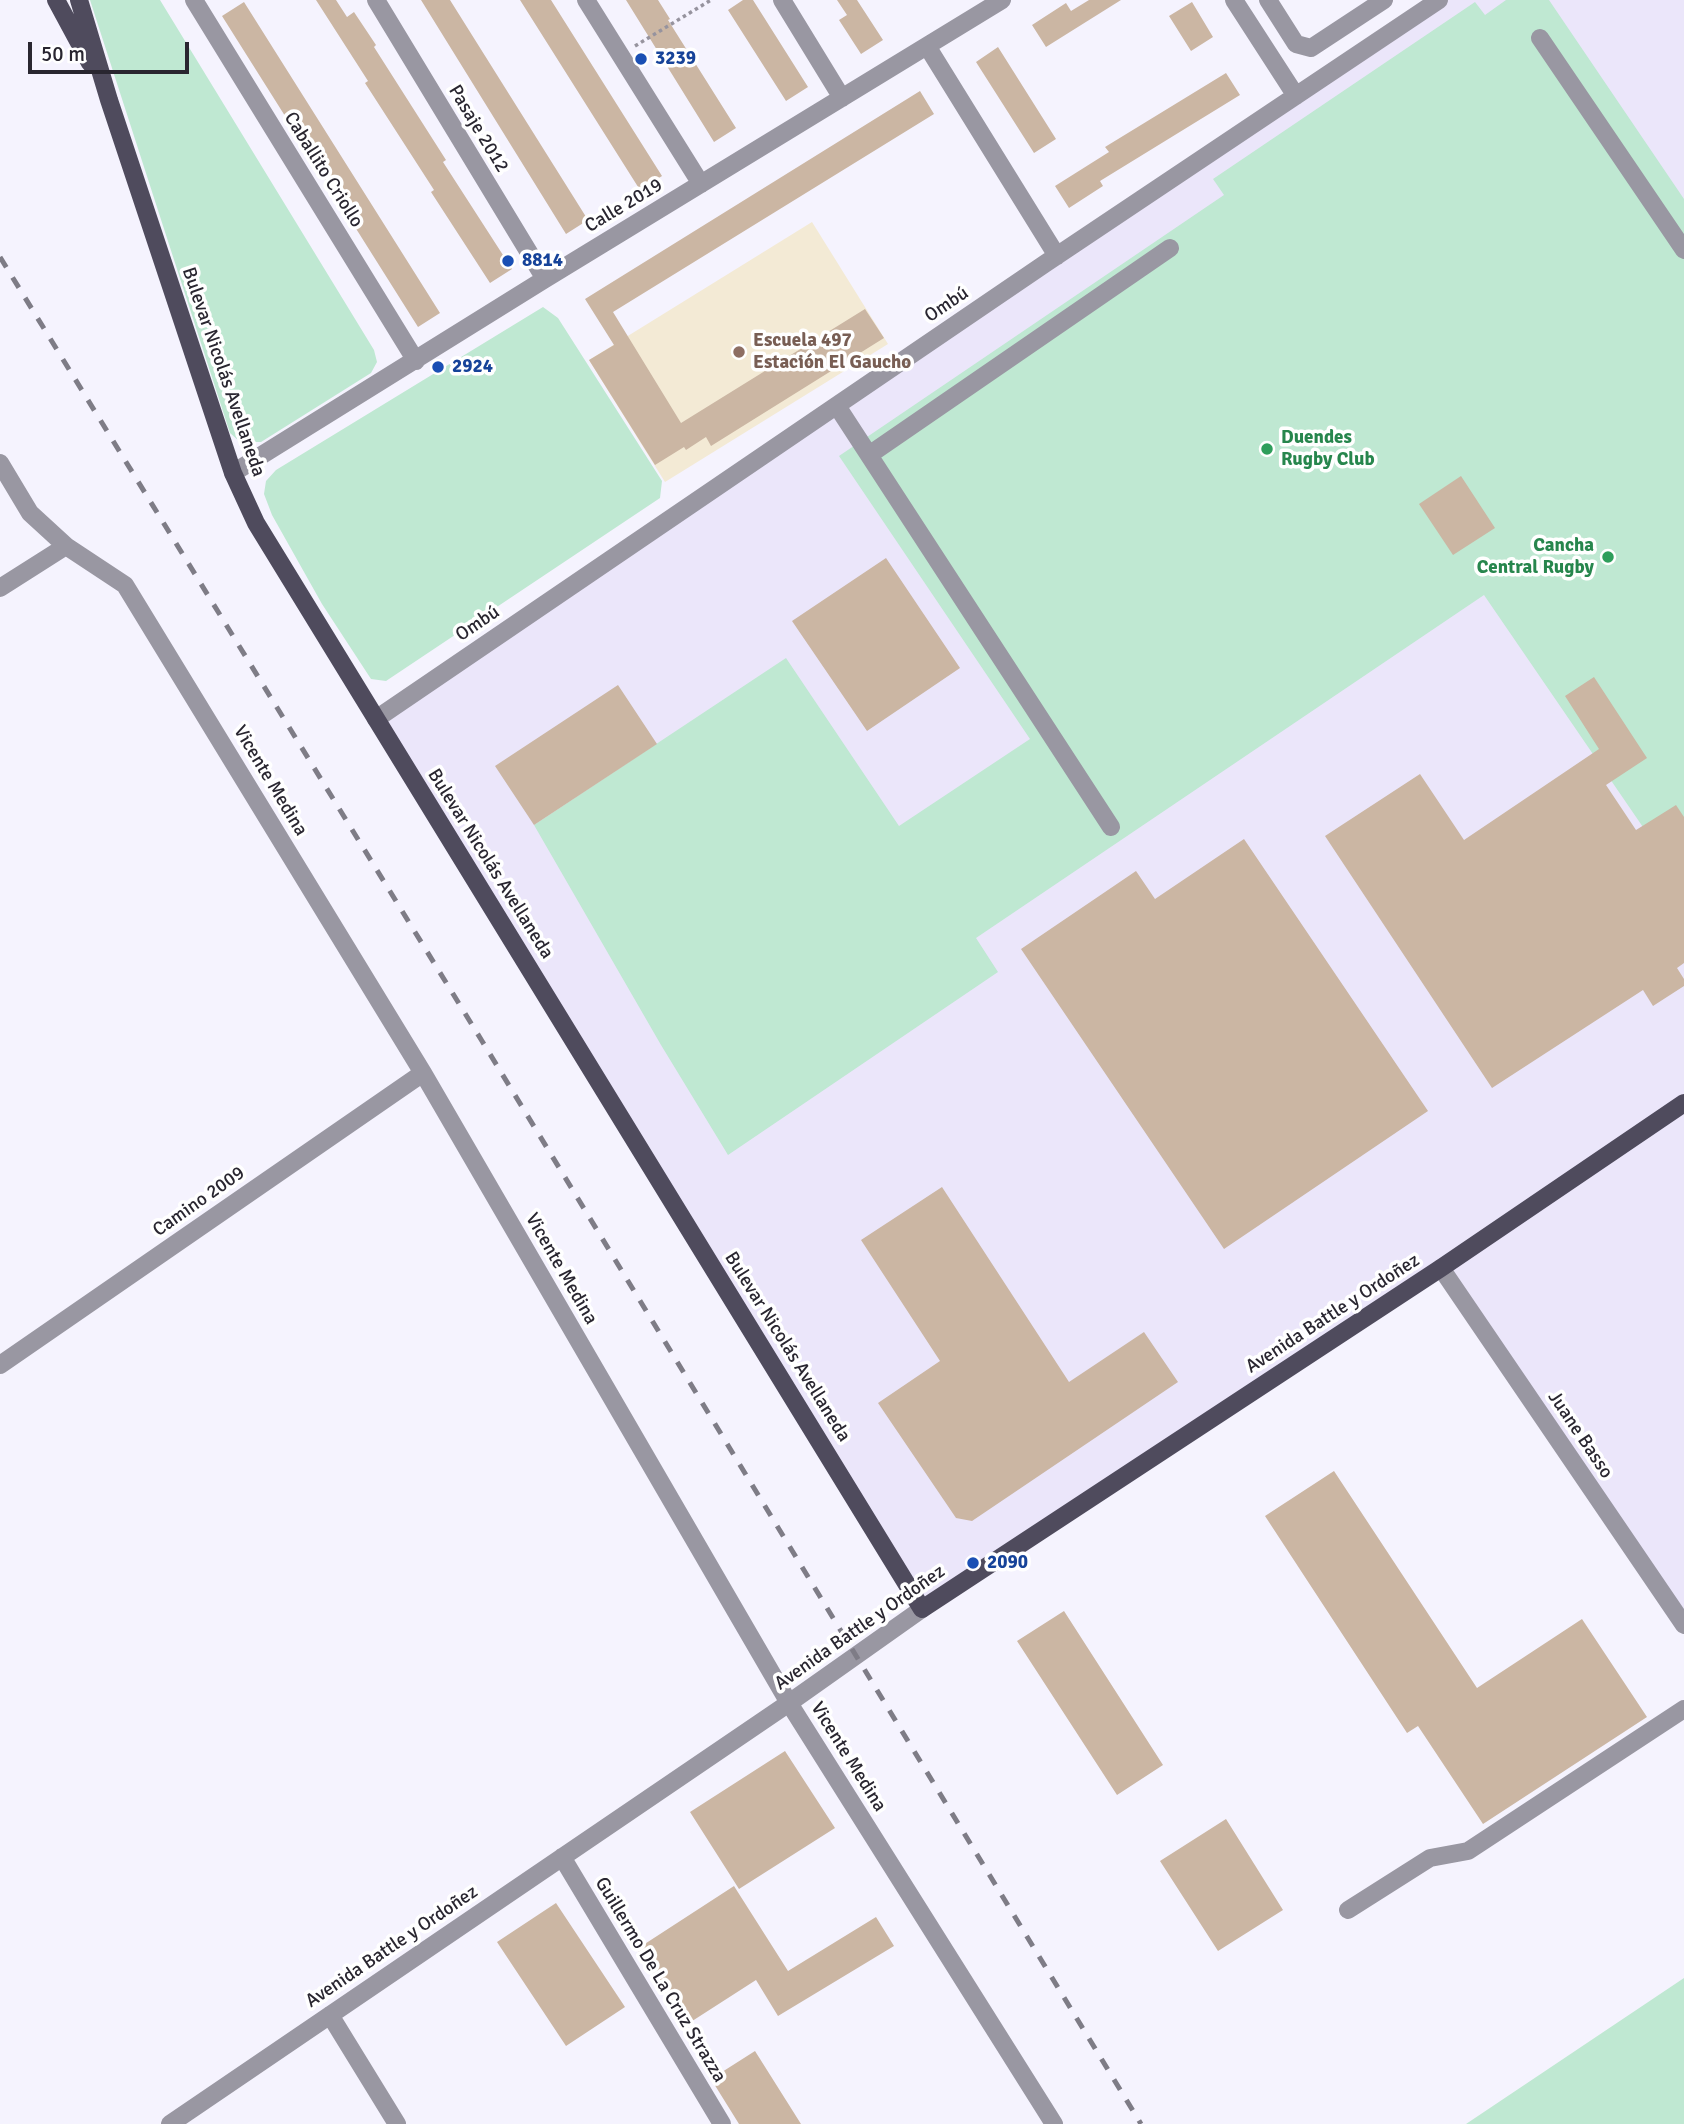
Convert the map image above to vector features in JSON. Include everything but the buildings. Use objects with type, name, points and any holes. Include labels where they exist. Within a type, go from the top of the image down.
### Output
[{"type":"main road","name":"Bulevar Nicolás Avellaneda","points":[[56,0],[110,100]]},
{"type":"main road","name":"Bulevar Nicolás Avellaneda","points":[[79,0],[233,473],[256,523],[922,1609]]},
{"type":"main road","name":"Avenida Battle y Ordoñez","points":[[922,1609],[1441,1268],[1684,1103]]},
{"type":"street","name":"Caballito Criollo","points":[[194,0],[416,361]]},
{"type":"street","name":"Pasaje 2012","points":[[376,0],[545,279]]},
{"type":"street","points":[[586,0],[701,184]]},
{"type":"street","points":[[782,0],[842,98]]},
{"type":"street","name":"Calle 2019","points":[[233,473],[1002,0]]},
{"type":"street","points":[[1234,0],[1296,96]]},
{"type":"street","points":[[1268,0],[1296,44],[1311,48],[1384,0]]},
{"type":"street","name":"Ombú","points":[[376,719],[1439,0]]},
{"type":"street","points":[[1539,38],[1684,250]]},
{"type":"street","points":[[927,46],[1057,256]]},
{"type":"street","points":[[869,455],[1170,248]]},
{"type":"street","points":[[837,406],[1111,827]]},
{"type":"street","name":"Vicente Medina","points":[[0,464],[30,513],[66,546],[125,584],[423,1073],[789,1703],[1054,2124]]},
{"type":"street","points":[[0,588],[66,546]]},
{"type":"street","name":"Camino 2009","points":[[0,1365],[423,1073]]},
{"type":"street","name":"Juane Basso","points":[[1441,1268],[1684,1625]]},
{"type":"street","name":"Avenida Battle y Ordoñez","points":[[170,2124],[789,1703],[922,1609]]},
{"type":"street","points":[[1348,1910],[1430,1858],[1468,1851],[1684,1709]]},
{"type":"street","name":"Guillermo De La Cruz Strazza","points":[[562,1857],[722,2124]]},
{"type":"street","points":[[330,2015],[397,2124]]},
{"type":"path","points":[[621,55],[711,0]]},
{"type":"shaded area","points":[[1439,0],[1684,0],[1684,1625],[1441,1269],[922,1609],[376,719]]},
{"type":"shaded area","name":"Escuela 497 Estación El Gaucho","points":[[812,222],[888,344],[665,482],[589,360]]},
{"type":"green space","points":[[90,0],[160,0],[374,350],[377,362],[371,373],[261,442],[240,442],[230,433]]},
{"type":"green space","name":"Duendes Rugby Club","points":[[1506,0],[1549,0],[1684,199],[1684,887],[1484,595],[976,938],[998,972],[728,1155],[534,825],[786,658],[899,826],[1030,739],[839,456],[1224,195],[1213,179],[1475,2],[1485,15]]},
{"type":"green space","points":[[543,307],[558,318],[662,481],[660,498],[386,681],[371,679],[322,604],[272,515],[264,494],[266,481],[276,470]]},
{"type":"green space","points":[[1684,1978],[1684,2124],[1466,2124]]},
{"type":"railway","points":[[0,257],[482,1041],[1141,2124]]},
{"type":"place","name":"3239","points":[[641,59]]},
{"type":"place","name":"8814","points":[[508,261]]},
{"type":"place","name":"Escuela 497 Estación El Gaucho","points":[[739,352]]},
{"type":"place","name":"2924","points":[[438,367]]},
{"type":"place","name":"Duendes Rugby Club","points":[[1267,449]]},
{"type":"place","name":"Cancha Central Rugby","points":[[1608,557]]},
{"type":"place","name":"2090","points":[[973,1563]]}]
